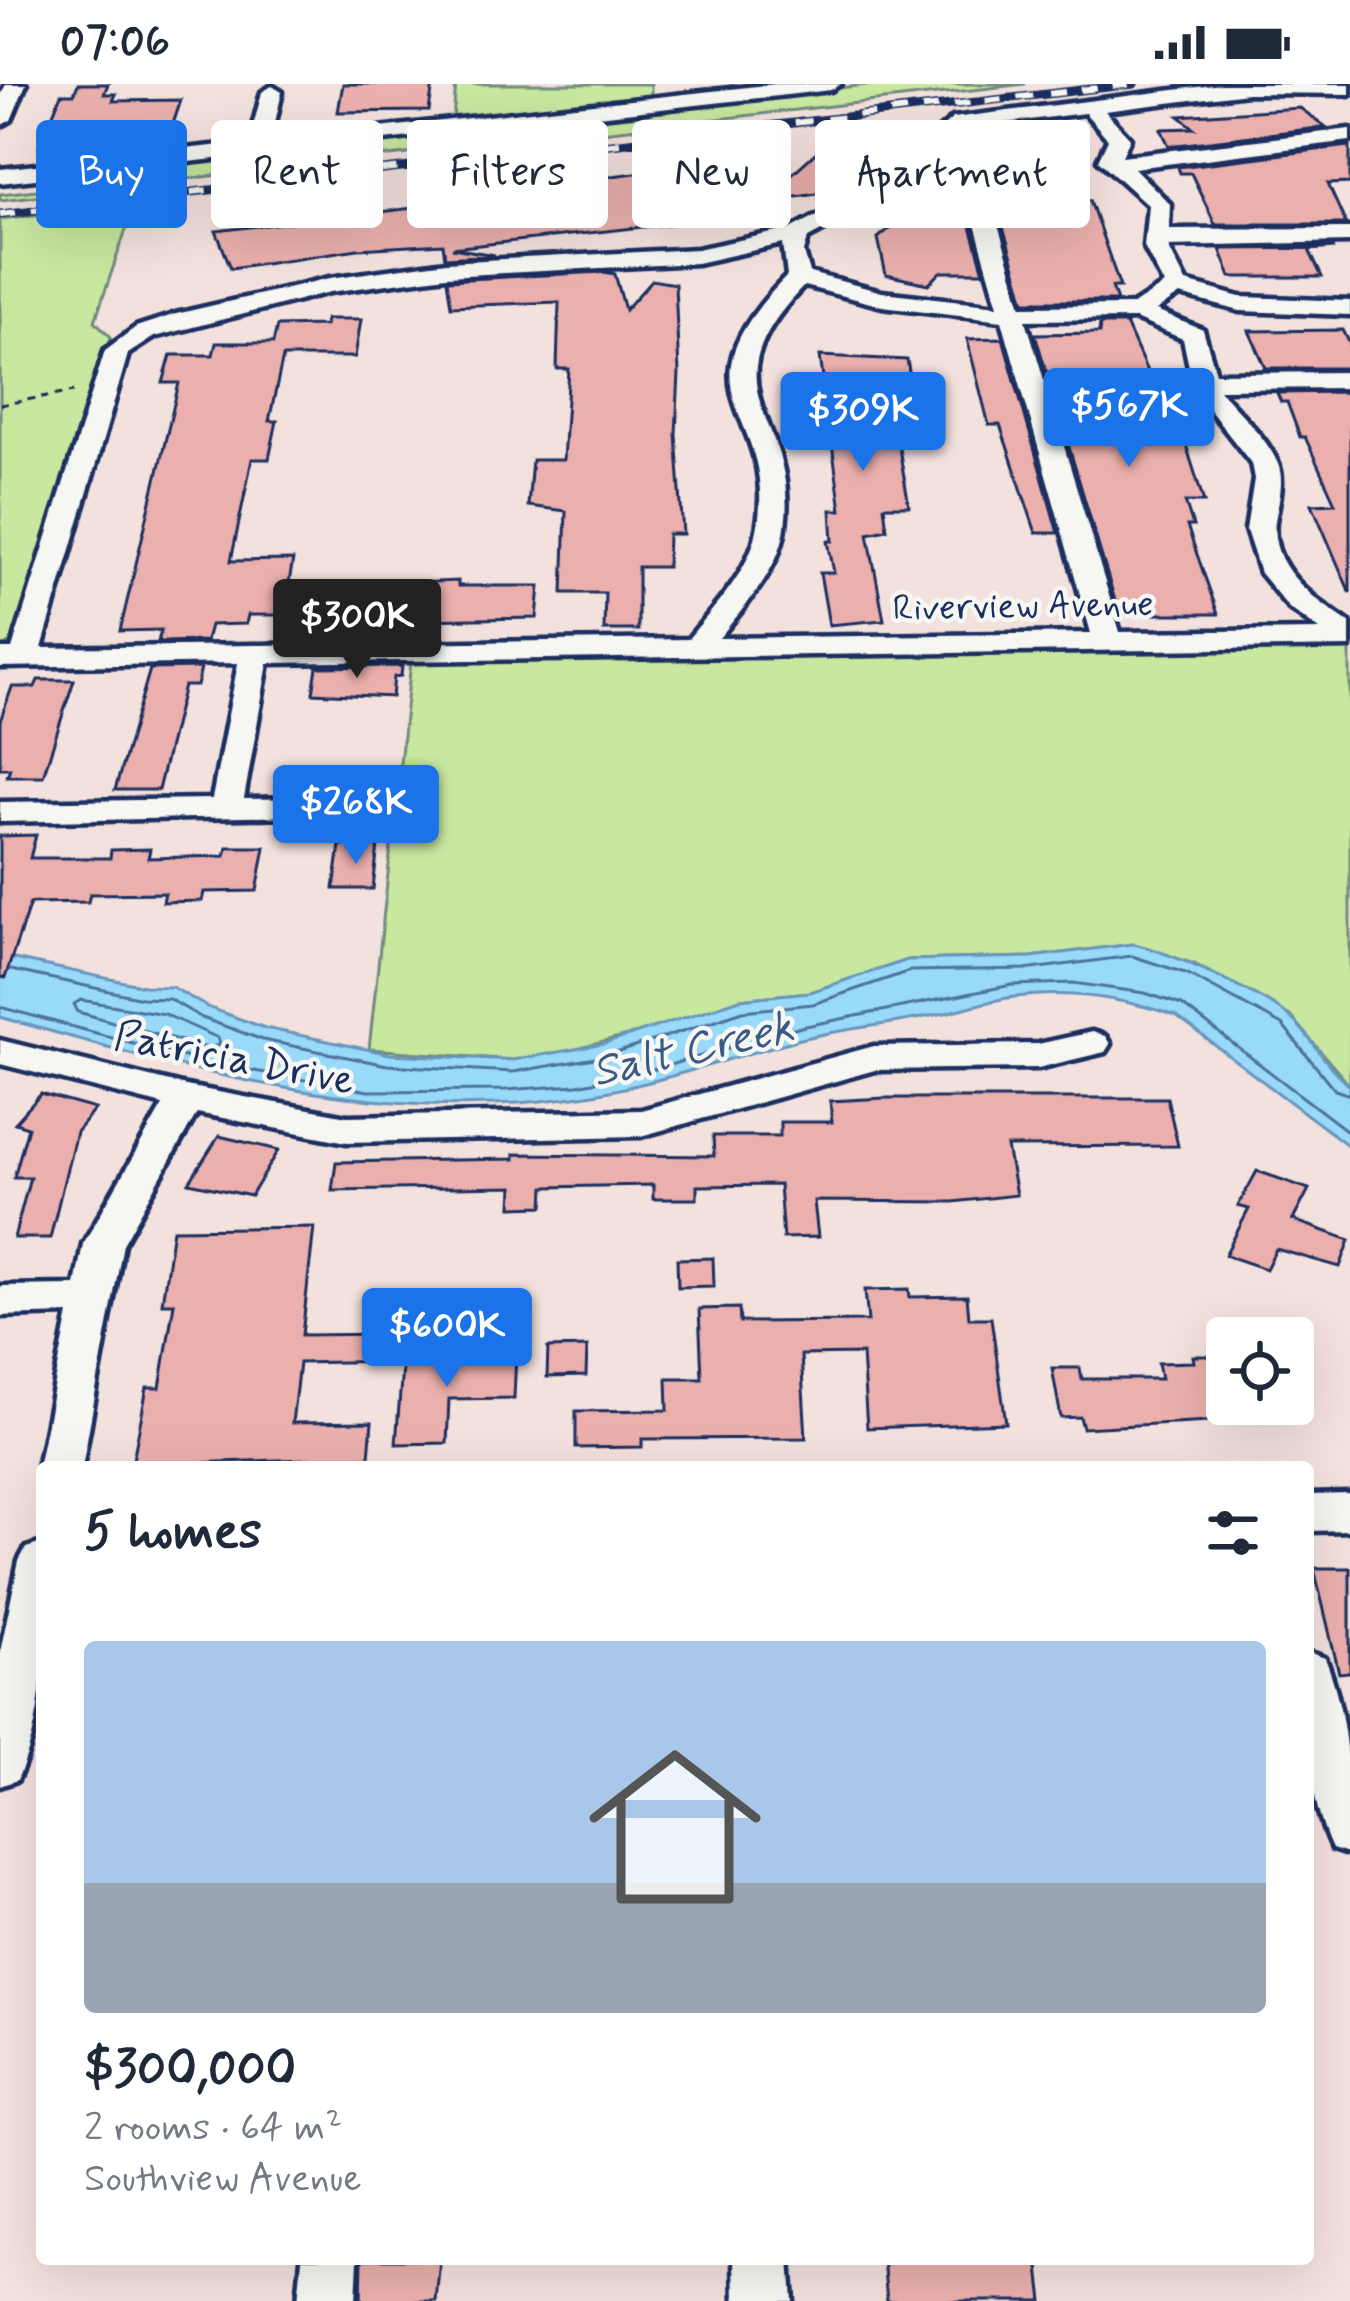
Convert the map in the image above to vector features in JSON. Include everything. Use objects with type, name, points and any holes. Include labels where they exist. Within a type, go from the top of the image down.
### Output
[{"type":"street","points":[[0,120],[16,84]]},
{"type":"street","points":[[383,131],[664,93],[831,84]]},
{"type":"street","points":[[970,120],[1245,86],[1350,88]]},
{"type":"street","points":[[1298,88],[1326,94],[1350,110]]},
{"type":"street","points":[[265,120],[272,92]]},
{"type":"street","points":[[1089,105],[1119,138],[1110,154],[1112,164],[1142,184],[1159,204],[1154,236],[1160,260],[1177,287],[1240,304],[1350,308]]},
{"type":"street","points":[[1112,164],[1350,135]]},
{"type":"street","points":[[0,176],[211,153]]},
{"type":"street","points":[[12,658],[117,350],[145,332],[330,285],[446,269],[697,256],[798,233],[815,224]]},
{"type":"street","points":[[987,228],[1108,642]]},
{"type":"street","points":[[798,233],[792,252],[799,278]]},
{"type":"street","points":[[1154,236],[1350,235]]},
{"type":"street","points":[[799,278],[895,303],[1012,314],[1138,312],[1194,335],[1201,352],[1203,381],[1215,404],[1264,462],[1268,479],[1260,530],[1274,573],[1298,602],[1350,637]]},
{"type":"street","points":[[697,647],[754,569],[772,529],[768,469],[742,396],[738,370],[756,320],[799,278]]},
{"type":"street","points":[[1138,312],[1177,287]]},
{"type":"street","points":[[1194,335],[1221,310],[1240,304]]},
{"type":"street","points":[[1203,381],[1350,380]]},
{"type":"street","name":"Riverview Avenue","points":[[12,658],[1350,637]]},
{"type":"street","points":[[226,809],[255,654]]},
{"type":"street","points":[[0,812],[388,807]]},
{"type":"street","name":"Patricia Drive","points":[[0,1052],[186,1098],[347,1129],[641,1123],[874,1058],[1038,1056],[1092,1043]]},
{"type":"street","points":[[61,1461],[103,1244],[186,1098]]},
{"type":"street","points":[[0,1301],[91,1299]]},
{"type":"street","points":[[1314,1514],[1350,1512]]},
{"type":"street","points":[[0,1766],[36,1590]]},
{"type":"street","points":[[1314,1695],[1350,1833]]},
{"type":"street","points":[[327,2301],[330,2265]]},
{"type":"street","points":[[762,2265],[764,2301]]},
{"type":"path","points":[[0,405],[107,385]]},
{"type":"green space","points":[[456,84],[651,84],[651,97],[453,119]]},
{"type":"green space","points":[[875,84],[1026,84],[708,120],[632,120],[632,129],[608,131],[608,120],[591,120],[648,114],[649,109]]},
{"type":"green space","points":[[407,140],[407,154],[383,157],[383,142]]},
{"type":"green space","points":[[211,160],[211,176],[187,179],[187,163]]},
{"type":"green space","points":[[36,190],[36,196],[0,200],[0,194]]},
{"type":"green space","points":[[36,215],[36,228],[127,228],[95,321],[111,337],[15,639],[0,650],[0,219]]},
{"type":"green space","points":[[1350,647],[1350,1086],[1290,1016],[1194,964],[1133,944],[1031,957],[908,960],[810,992],[740,999],[678,1023],[561,1053],[513,1060],[369,1049],[411,662]]},
{"type":"water","name":"Salt Creek","points":[[1133,944],[1218,976],[1294,1021],[1350,1086],[1350,1147],[1176,1016],[1076,995],[1005,998],[801,1039],[609,1091],[506,1104],[359,1099],[287,1088],[215,1074],[0,1017],[0,956],[144,986],[172,987],[207,1007],[265,1028],[390,1054],[513,1060],[604,1044],[740,999],[810,992],[908,960],[1031,957]]},
{"type":"building","points":[[78,84],[108,84],[104,94],[116,94],[113,101],[181,100],[174,120],[50,120],[61,94],[74,94]]},
{"type":"building","points":[[343,84],[433,84],[429,111],[338,112]]},
{"type":"building","points":[[1300,108],[1326,127],[1169,146],[1161,129],[1194,128],[1179,116]]},
{"type":"building","points":[[1350,146],[1350,183],[1328,184],[1346,224],[1215,224],[1191,173],[1180,173],[1178,167]]},
{"type":"building","points":[[815,153],[815,193],[791,197],[791,175]]},
{"type":"building","points":[[632,173],[634,228],[452,248],[495,255],[445,258],[443,244],[358,249],[231,268],[216,231],[383,228],[383,212],[407,209],[407,228],[608,228],[608,176]]},
{"type":"building","points":[[1090,200],[1120,287],[1112,287],[1117,301],[1025,301],[1003,228],[1090,228]]},
{"type":"building","points":[[890,228],[971,228],[984,272],[941,272],[929,284],[886,275],[878,238]]},
{"type":"building","points":[[1335,248],[1309,250],[1322,277],[1231,277],[1220,249]]},
{"type":"building","points":[[615,274],[625,310],[652,280],[675,284],[676,434],[683,534],[668,534],[667,567],[638,567],[638,630],[604,630],[605,593],[563,593],[566,511],[528,506],[532,460],[563,460],[569,369],[557,369],[559,302],[451,306],[447,280]]},
{"type":"building","points":[[326,319],[361,319],[355,357],[283,357],[269,421],[277,421],[269,459],[252,459],[231,561],[293,560],[288,588],[458,581],[458,586],[540,586],[537,618],[407,620],[405,638],[321,640],[325,615],[248,615],[246,624],[210,625],[206,641],[158,642],[161,630],[120,631],[179,383],[163,383],[171,355],[213,355],[216,343],[273,343],[277,326],[325,325]]},
{"type":"building","points":[[1100,324],[1126,324],[1149,376],[1157,376],[1170,410],[1175,410],[1204,502],[1185,502],[1193,526],[1187,526],[1218,614],[1119,614],[1035,334],[1099,333]]},
{"type":"building","points":[[1343,330],[1350,344],[1350,368],[1266,368],[1249,331]]},
{"type":"building","points":[[1003,338],[1058,533],[1036,533],[1000,425],[989,425],[967,339]]},
{"type":"building","points":[[820,356],[907,360],[918,425],[895,425],[909,506],[884,506],[887,529],[868,533],[884,620],[829,625],[820,573],[834,573],[828,541],[833,541],[831,510],[841,510]]},
{"type":"building","points":[[1350,392],[1350,593],[1312,504],[1335,503],[1287,402],[1281,402],[1277,393]]},
{"type":"building","points":[[402,666],[401,676],[394,677],[392,697],[313,693],[317,667]]},
{"type":"building","points":[[201,668],[197,686],[184,686],[158,790],[115,790],[150,669]]},
{"type":"building","points":[[38,680],[74,680],[43,776],[7,776],[10,768],[0,768],[0,721],[12,687],[35,687]]},
{"type":"building","points":[[36,835],[30,858],[110,858],[111,850],[150,849],[148,858],[225,856],[227,847],[265,847],[257,891],[204,892],[202,901],[163,902],[165,893],[90,894],[88,902],[30,903],[5,978],[0,977],[0,836]]},
{"type":"building","points":[[340,845],[378,845],[373,889],[334,889]]},
{"type":"building","points":[[41,1094],[95,1109],[76,1132],[50,1238],[14,1238],[30,1177],[14,1177],[28,1127],[15,1123]]},
{"type":"building","points":[[1167,1098],[1178,1146],[1007,1147],[1016,1195],[953,1202],[814,1201],[818,1237],[783,1238],[779,1185],[697,1186],[697,1199],[653,1199],[653,1185],[545,1187],[544,1206],[512,1207],[513,1187],[332,1190],[336,1162],[514,1159],[514,1154],[714,1156],[713,1136],[780,1136],[780,1122],[832,1122],[830,1101]]},
{"type":"building","points":[[219,1136],[279,1150],[251,1196],[189,1183]]},
{"type":"building","points":[[1257,1171],[1309,1189],[1293,1220],[1350,1240],[1340,1267],[1276,1249],[1266,1269],[1225,1255],[1249,1209],[1238,1206]]},
{"type":"building","points":[[314,1227],[302,1335],[391,1334],[389,1361],[299,1363],[292,1423],[372,1422],[369,1457],[133,1461],[147,1388],[160,1388],[174,1303],[162,1303],[173,1229]]},
{"type":"building","points":[[713,1258],[714,1286],[678,1287],[677,1259]]},
{"type":"building","points":[[909,1289],[910,1297],[967,1296],[969,1318],[991,1318],[1006,1423],[867,1428],[862,1354],[801,1355],[806,1438],[642,1439],[642,1447],[576,1448],[576,1411],[668,1410],[667,1378],[702,1378],[699,1309],[739,1308],[740,1322],[868,1321],[865,1290]]},
{"type":"building","points":[[587,1347],[586,1376],[547,1377],[548,1348]]},
{"type":"building","points":[[516,1353],[514,1398],[449,1399],[447,1443],[396,1444],[403,1355]]},
{"type":"building","points":[[1193,1356],[1206,1356],[1206,1421],[1083,1428],[1080,1417],[1061,1418],[1052,1368],[1080,1368],[1082,1379],[1161,1379],[1158,1363],[1194,1362]]},
{"type":"building","points":[[1314,1568],[1350,1568],[1350,1672],[1339,1673]]},
{"type":"building","points":[[362,2265],[439,2265],[436,2301],[361,2301]]},
{"type":"building","points":[[884,2265],[1039,2265],[1043,2301],[887,2301]]},
{"type":"railway","points":[[0,214],[1134,84]]}]
